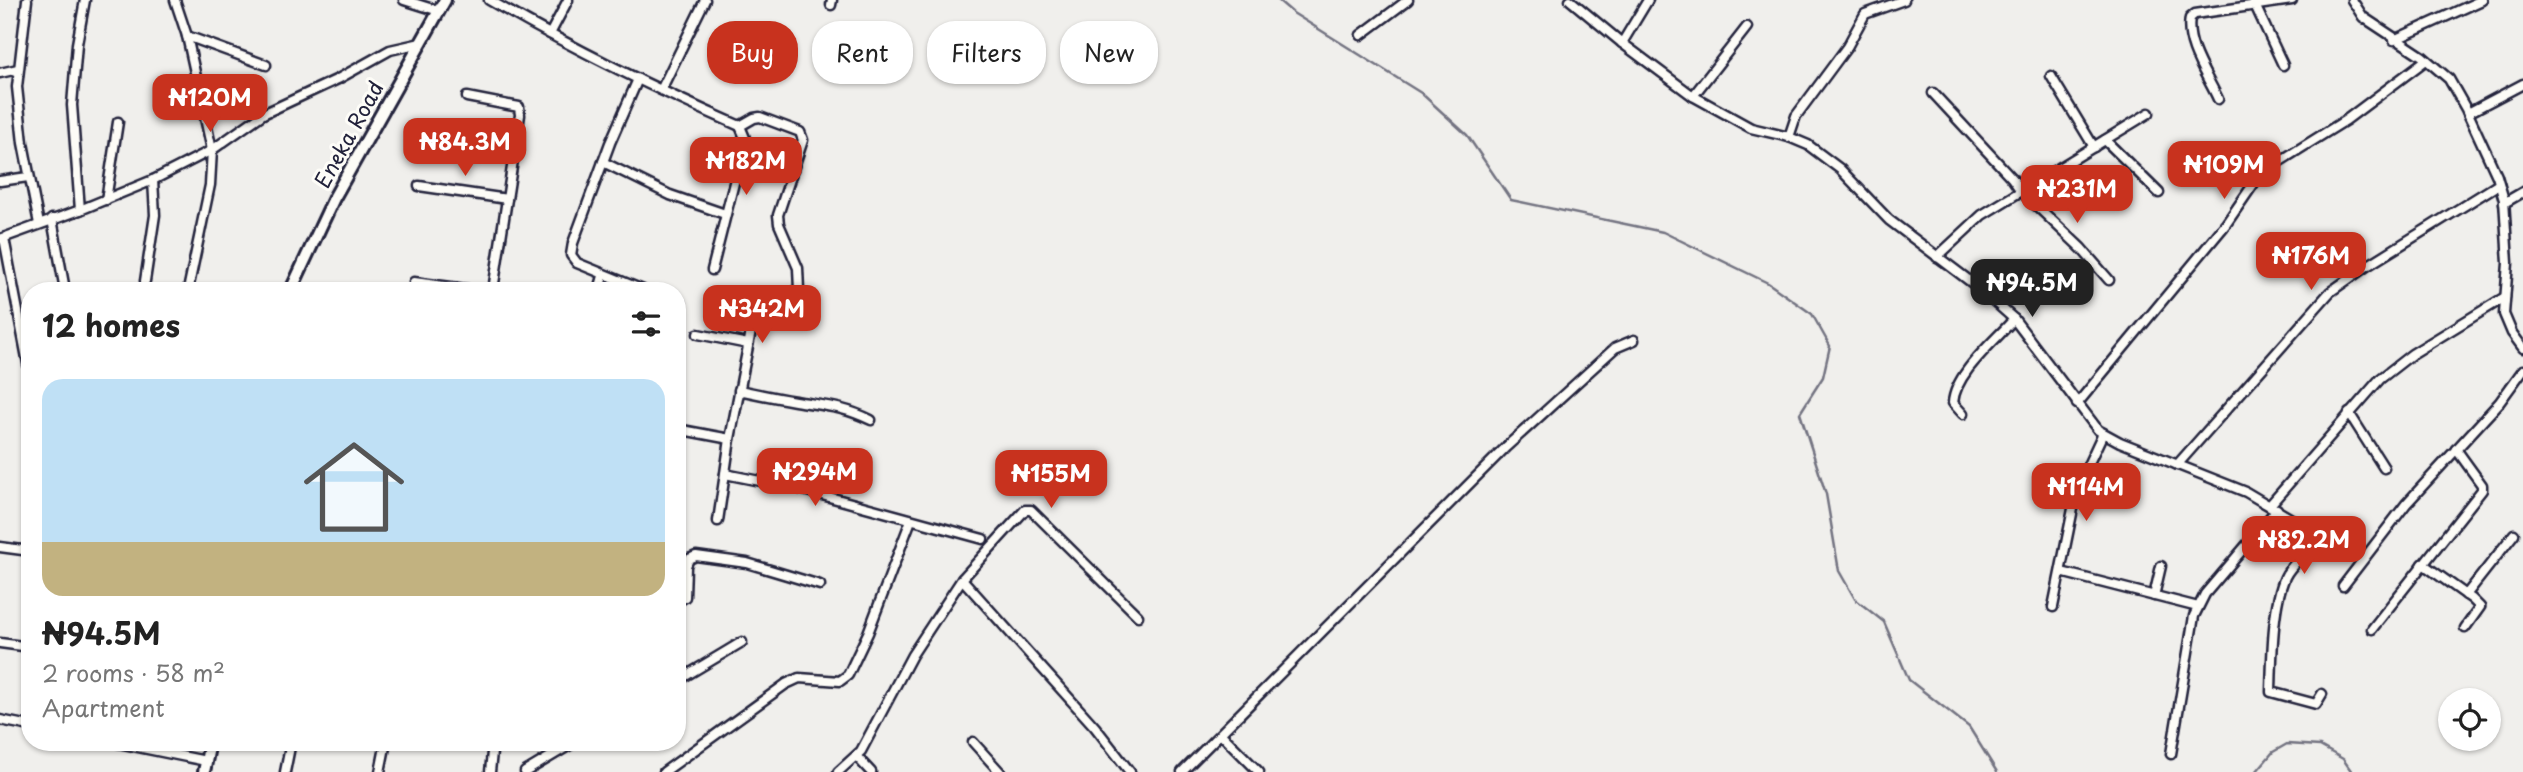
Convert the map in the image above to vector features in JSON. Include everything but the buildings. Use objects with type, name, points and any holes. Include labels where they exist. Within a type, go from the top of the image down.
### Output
[{"type":"main road","name":"Eneka Road","points":[[294,282],[334,198],[445,0]]},
{"type":"street","points":[[27,0],[18,69],[19,111],[28,177],[39,224]]},
{"type":"street","points":[[80,210],[72,105],[77,44],[85,0]]},
{"type":"street","points":[[175,0],[187,36],[212,150],[209,185],[190,282]]},
{"type":"street","points":[[404,0],[439,11]]},
{"type":"street","points":[[489,0],[638,79],[740,127],[745,138],[712,270]]},
{"type":"street","points":[[551,34],[568,0]]},
{"type":"street","points":[[661,90],[705,0]]},
{"type":"street","points":[[1361,35],[1408,0]]},
{"type":"street","points":[[1570,0],[1693,96],[1751,128],[1789,137],[1808,145],[1840,169],[1889,220],[1979,288],[2014,319],[2077,404],[2103,433],[2246,492],[2315,533],[2314,541],[2285,577],[2274,628],[2271,692],[2316,704],[2322,694]]},
{"type":"street","points":[[1622,43],[1648,0]]},
{"type":"street","points":[[1789,137],[1796,117],[1847,47],[1865,14],[1904,0]]},
{"type":"street","points":[[2218,99],[2194,50],[2190,18],[2195,14],[2292,0]]},
{"type":"street","points":[[2394,40],[2482,0]]},
{"type":"street","points":[[2354,1],[2363,17],[2449,79],[2468,113],[2499,184],[2504,203],[2508,263],[2504,314],[2512,333],[2523,348]]},
{"type":"street","points":[[2255,5],[2283,65]]},
{"type":"street","points":[[1693,96],[1747,27]]},
{"type":"street","points":[[187,36],[266,65]]},
{"type":"street","points":[[21,331],[2,239],[153,180],[212,150],[263,114],[338,79],[390,50],[421,43]]},
{"type":"street","points":[[2077,404],[2226,224],[2261,173],[2346,120],[2426,60]]},
{"type":"street","points":[[0,73],[18,69]]},
{"type":"street","points":[[2050,76],[2094,147]]},
{"type":"street","points":[[620,282],[577,263],[571,255],[603,162],[638,79]]},
{"type":"street","points":[[2468,113],[2523,84]]},
{"type":"street","points":[[1933,93],[2021,191],[2081,248],[2109,280]]},
{"type":"street","points":[[467,97],[519,107],[494,282]]},
{"type":"street","points":[[1937,257],[1982,215],[2149,113]]},
{"type":"street","points":[[740,127],[760,117],[800,132],[803,140],[778,215],[779,224],[798,268],[799,290]]},
{"type":"street","points":[[106,200],[118,122]]},
{"type":"street","points":[[2105,140],[2159,193]]},
{"type":"street","points":[[603,162],[670,195],[725,214]]},
{"type":"street","points":[[0,181],[28,177]]},
{"type":"street","points":[[145,281],[155,215],[153,180]]},
{"type":"street","points":[[2177,465],[2330,292],[2499,184]]},
{"type":"street","points":[[419,186],[507,198]]},
{"type":"street","points":[[2504,203],[2523,191]]},
{"type":"street","points":[[52,219],[64,282]]},
{"type":"street","points":[[601,282],[603,276]]},
{"type":"street","points":[[718,521],[730,439],[758,295]]},
{"type":"street","points":[[2171,754],[2193,616],[2205,594],[2349,413],[2380,379],[2412,354],[2505,297]]},
{"type":"street","points":[[1963,414],[1954,403],[1954,390],[1965,373],[2014,319]]},
{"type":"street","points":[[698,334],[748,344]]},
{"type":"street","points":[[1182,772],[1506,447],[1615,348],[1634,340]]},
{"type":"street","points":[[2343,586],[2406,504],[2499,403],[2523,370]]},
{"type":"street","points":[[739,390],[798,402],[830,405],[850,410],[871,420]]},
{"type":"street","points":[[2349,413],[2384,468]]},
{"type":"street","points":[[686,431],[730,439]]},
{"type":"street","points":[[2053,607],[2078,491],[2103,433]]},
{"type":"street","points":[[2372,629],[2483,488],[2456,449]]},
{"type":"street","points":[[725,474],[800,489],[983,539]]},
{"type":"street","points":[[838,772],[857,757],[912,655],[962,579],[1022,513],[1031,510],[1138,616]]},
{"type":"street","points":[[664,772],[786,684],[799,678],[840,681],[848,676],[868,633],[911,520]]},
{"type":"street","points":[[2466,595],[2514,534]]},
{"type":"street","points":[[0,547],[21,550]]},
{"type":"street","points":[[686,566],[689,559],[695,556],[747,563],[820,585]]},
{"type":"street","points":[[2423,564],[2480,607],[2465,628]]},
{"type":"street","points":[[2154,596],[2161,566]]},
{"type":"street","points":[[2061,572],[2198,607]]},
{"type":"street","points":[[962,579],[1095,727],[1130,772]]},
{"type":"street","points":[[686,676],[742,642]]},
{"type":"street","points":[[0,643],[21,646]]},
{"type":"street","points":[[0,720],[21,724]]},
{"type":"street","points":[[1221,734],[1259,772]]},
{"type":"street","points":[[973,742],[1000,772]]},
{"type":"street","points":[[148,751],[205,766]]},
{"type":"street","points":[[285,772],[289,751]]},
{"type":"street","points":[[380,772],[384,751]]},
{"type":"street","points":[[490,772],[492,751]]},
{"type":"street","points":[[525,772],[560,751]]},
{"type":"street","points":[[857,757],[871,772]]},
{"type":"waterway","points":[[1278,0],[1293,13],[1421,93],[1467,135],[1511,200],[1663,232],[1768,283],[1812,314],[1830,346],[1823,377],[1800,413],[1826,494],[1839,571],[1855,599],[1884,622],[1909,680],[1969,727],[1997,772]]},
{"type":"waterway","points":[[2256,772],[2273,752],[2287,744],[2320,746],[2343,759],[2352,772]]}]
